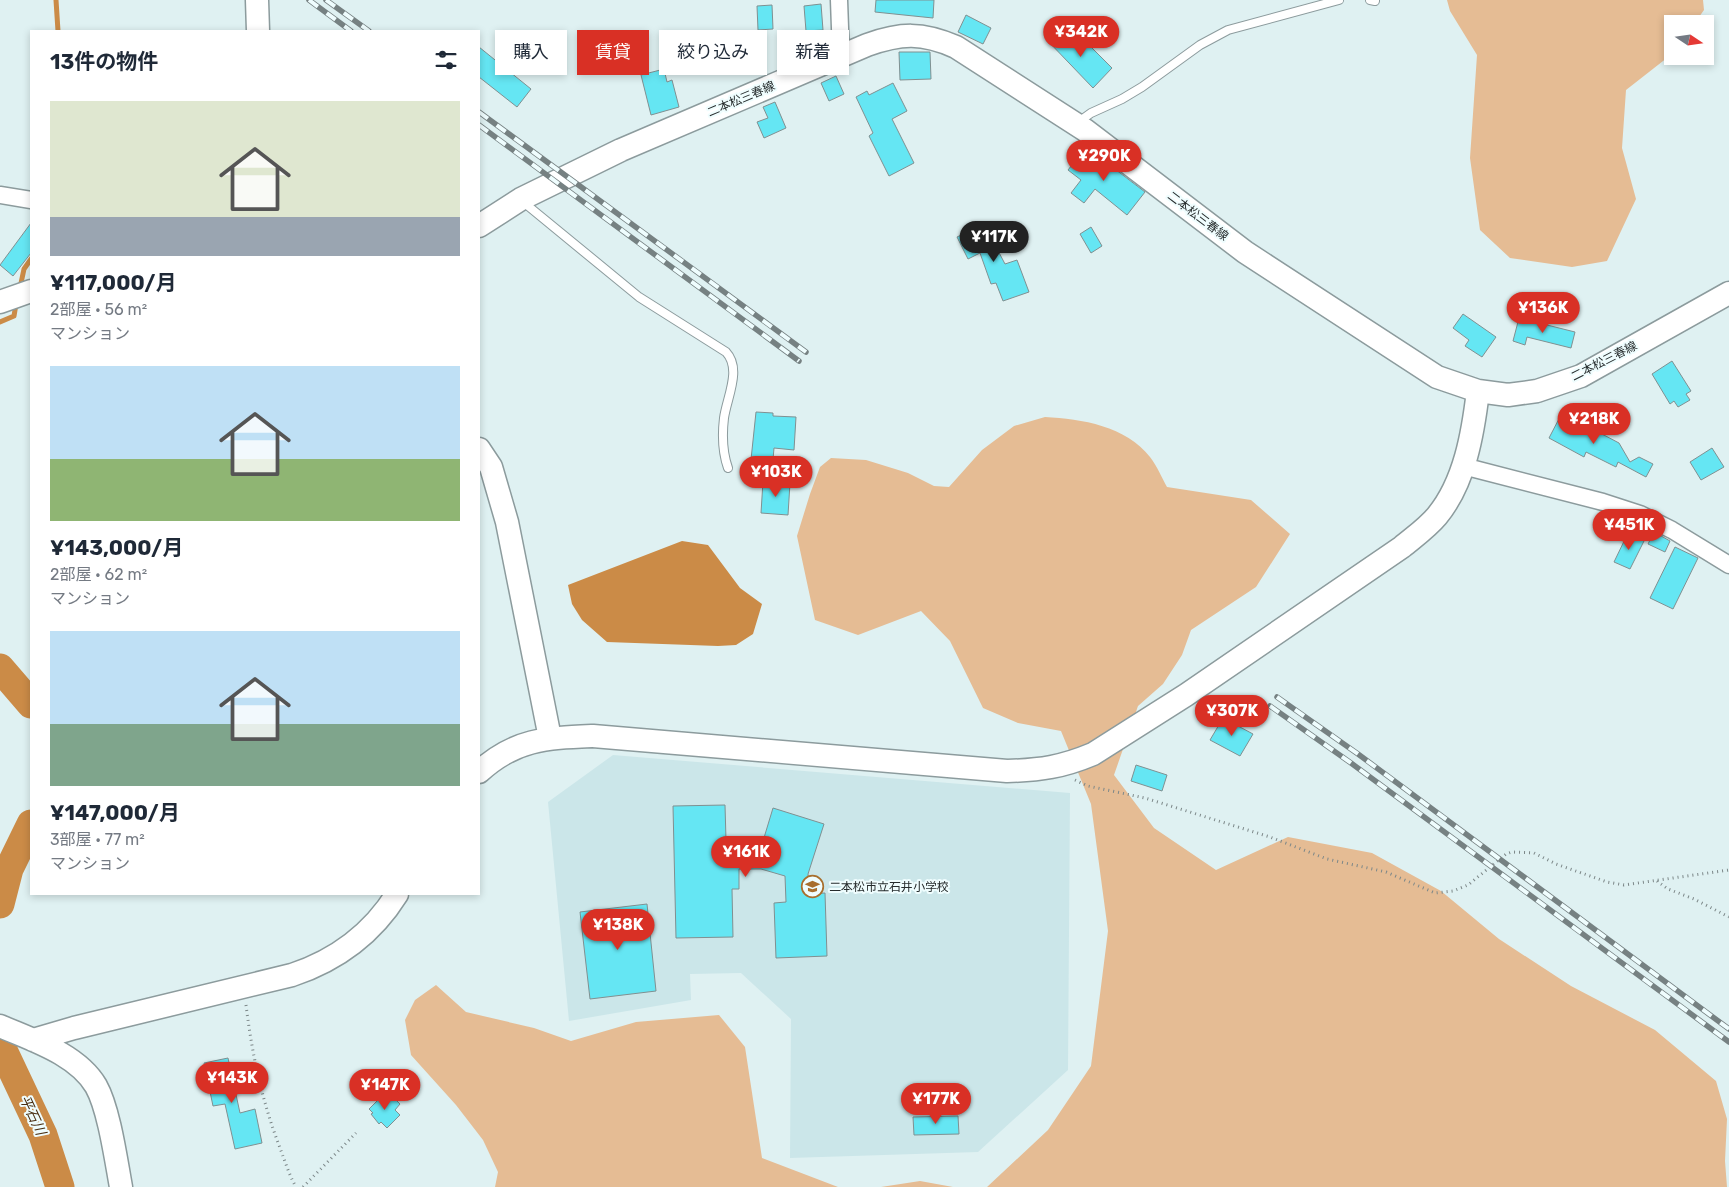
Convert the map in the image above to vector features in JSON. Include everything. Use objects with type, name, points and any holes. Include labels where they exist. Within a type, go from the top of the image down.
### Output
[{"type":"street","points":[[257,0],[258,30]]},
{"type":"street","points":[[839,0],[840,30]]},
{"type":"street","name":"二本松三春線","points":[[849,53],[886,38],[905,35],[919,35],[938,39],[956,47],[1076,124],[1245,252],[1437,377],[1478,391],[1508,395],[1537,391],[1581,376],[1729,294]]},
{"type":"street","name":"二本松三春線","points":[[480,225],[521,199],[621,150],[797,75]]},
{"type":"street","points":[[0,195],[30,200]]},
{"type":"street","points":[[0,302],[30,291]]},
{"type":"street","points":[[480,771],[506,751],[522,744],[550,738],[593,736],[1007,771],[1062,766],[1093,754],[1114,742],[1186,695],[1402,547],[1437,516],[1463,466],[1475,419],[1478,391]]},
{"type":"street","points":[[480,450],[491,467],[507,522],[550,738]]},
{"type":"street","points":[[1463,466],[1604,502],[1640,514],[1672,530],[1729,565]]},
{"type":"street","points":[[33,1040],[316,967],[354,943],[373,925],[396,895]]},
{"type":"street","points":[[0,1026],[64,1056],[78,1066],[95,1085],[100,1094],[121,1187]]},
{"type":"lane","points":[[1076,124],[1091,113],[1122,99],[1142,87],[1200,44],[1228,30],[1338,0]]},
{"type":"lane","points":[[521,199],[638,297],[730,356],[733,363],[733,371],[724,418],[722,443],[723,455],[728,468]]},
{"type":"path","points":[[1062,766],[1070,776],[1088,786],[1145,798],[1270,837],[1327,859],[1386,872],[1435,893],[1453,891],[1468,885],[1506,854],[1512,852],[1534,853],[1556,864],[1607,882],[1624,885],[1729,870]]},
{"type":"path","points":[[1657,881],[1668,889],[1694,899],[1729,917]]},
{"type":"path","points":[[244,987],[250,1039],[260,1088],[276,1139],[296,1187]]},
{"type":"path","points":[[302,1187],[356,1133]]},
{"type":"shaded area","points":[[1447,0],[1703,0],[1704,10],[1700,15],[1664,15],[1664,60],[1626,90],[1622,148],[1636,199],[1607,261],[1572,267],[1510,258],[1480,230],[1470,158],[1477,55],[1450,11]]},
{"type":"shaded area","points":[[1045,417],[1088,422],[1116,431],[1140,446],[1150,457],[1167,487],[1251,500],[1290,534],[1256,587],[1191,630],[1182,655],[1163,684],[1138,706],[1114,775],[1154,828],[1216,870],[1288,837],[1372,853],[1441,891],[1499,939],[1571,986],[1655,1030],[1716,1081],[1727,1119],[1725,1161],[1727,1187],[987,1187],[1048,1130],[1091,1066],[1108,931],[1091,804],[1061,731],[1018,723],[983,708],[950,641],[921,611],[858,635],[815,620],[797,536],[820,467],[831,458],[866,460],[908,473],[934,486],[949,487],[982,450],[1014,426]]},
{"type":"shaded area","points":[[682,541],[708,545],[740,588],[762,604],[753,634],[736,645],[718,646],[607,642],[582,620],[572,604],[568,585]]},
{"type":"shaded area","name":"二本松市立石井小学校","points":[[613,755],[1070,793],[1068,1070],[978,1152],[790,1158],[791,1019],[741,973],[690,974],[691,1000],[569,1021],[548,802]]},
{"type":"shaded area","points":[[436,985],[466,1012],[534,1028],[571,1041],[636,1022],[719,1015],[745,1047],[762,1158],[838,1187],[495,1187],[498,1172],[483,1140],[456,1105],[411,1055],[405,1020],[415,1000]]},
{"type":"shaded area","points":[[920,1181],[953,1187],[881,1187]]},
{"type":"building","points":[[876,0],[934,0],[933,18],[875,12]]},
{"type":"building","points":[[821,4],[823,30],[806,30],[804,6]]},
{"type":"building","points":[[772,5],[773,29],[758,30],[757,6]]},
{"type":"building","points":[[966,15],[991,28],[983,44],[958,32]]},
{"type":"building","points":[[1056,29],[1067,41],[1074,35],[1084,44],[1086,42],[1112,68],[1093,88],[1046,39]]},
{"type":"building","points":[[480,48],[495,60],[495,75],[514,75],[531,89],[517,107],[480,78]]},
{"type":"building","points":[[899,52],[930,52],[931,79],[900,80]]},
{"type":"building","points":[[659,70],[659,75],[665,75],[667,82],[672,80],[679,107],[651,115],[641,75],[649,75],[649,73]]},
{"type":"building","points":[[836,76],[844,94],[829,101],[821,83]]},
{"type":"building","points":[[893,83],[907,111],[892,119],[914,163],[889,176],[869,136],[873,133],[856,97],[867,91],[869,95]]},
{"type":"building","points":[[775,102],[786,128],[764,138],[757,122],[768,118],[763,107]]},
{"type":"building","points":[[1086,147],[1145,192],[1127,215],[1095,189],[1084,203],[1071,193],[1081,180],[1068,170]]},
{"type":"building","points":[[30,224],[30,254],[13,276],[0,265]]},
{"type":"building","points":[[984,224],[1005,264],[1017,260],[1029,292],[1003,301],[996,283],[991,284],[980,253],[968,259],[957,237]]},
{"type":"building","points":[[1091,227],[1102,246],[1091,253],[1080,234]]},
{"type":"building","points":[[1463,314],[1496,337],[1482,357],[1465,346],[1469,340],[1453,328]]},
{"type":"building","points":[[1519,318],[1575,332],[1571,348],[1527,337],[1525,345],[1513,341]]},
{"type":"building","points":[[1672,361],[1691,391],[1686,394],[1690,400],[1678,407],[1674,401],[1670,404],[1652,374]]},
{"type":"building","points":[[756,412],[773,413],[773,416],[796,417],[794,450],[774,448],[772,471],[750,469]]},
{"type":"building","points":[[1562,413],[1619,443],[1630,462],[1639,457],[1653,464],[1646,477],[1618,462],[1616,467],[1586,452],[1584,457],[1549,438]]},
{"type":"building","points":[[1712,448],[1724,467],[1701,480],[1690,462]]},
{"type":"building","points":[[763,481],[790,483],[788,515],[761,513]]},
{"type":"building","points":[[1654,532],[1670,541],[1665,552],[1648,544]]},
{"type":"building","points":[[1628,533],[1644,541],[1630,569],[1614,562]]},
{"type":"building","points":[[1675,547],[1698,558],[1673,609],[1650,598]]},
{"type":"building","points":[[1223,718],[1253,734],[1240,756],[1210,740]]},
{"type":"building","points":[[1136,765],[1167,775],[1162,791],[1131,781]]},
{"type":"building","points":[[725,805],[726,840],[739,840],[739,852],[760,851],[773,808],[824,824],[808,874],[809,894],[825,893],[827,956],[776,958],[774,903],[786,902],[785,876],[761,869],[739,869],[739,889],[732,889],[733,937],[676,938],[673,806]]},
{"type":"building","points":[[647,904],[656,991],[590,999],[580,912]]},
{"type":"building","points":[[228,1058],[240,1113],[255,1109],[262,1143],[235,1149],[225,1104],[213,1106],[204,1063]]},
{"type":"building","points":[[391,1095],[400,1104],[395,1110],[400,1115],[387,1128],[381,1122],[379,1124],[369,1109],[382,1096],[386,1100]]},
{"type":"building","points":[[958,1116],[959,1134],[914,1135],[913,1117]]},
{"type":"waterway","points":[[56,0],[58,30]]},
{"type":"waterway","points":[[20,288],[24,269],[30,260]]},
{"type":"waterway","points":[[0,322],[14,316],[16,304]]},
{"type":"waterway","name":"平石川","points":[[0,668],[30,703]]},
{"type":"waterway","name":"平石川","points":[[0,904],[9,869],[30,826]]},
{"type":"waterway","name":"平石川","points":[[0,1044],[43,1135],[60,1187]]},
{"type":"railway","points":[[309,0],[350,30]]},
{"type":"railway","points":[[326,0],[368,30]]},
{"type":"railway","points":[[480,113],[806,352]]},
{"type":"railway","points":[[480,126],[799,361]]},
{"type":"railway","points":[[1277,697],[1358,754],[1729,1029]]},
{"type":"railway","points":[[1270,706],[1351,763],[1729,1042]]},
{"type":"place","name":"二本松市立石井小学校","points":[[813,887]]}]
